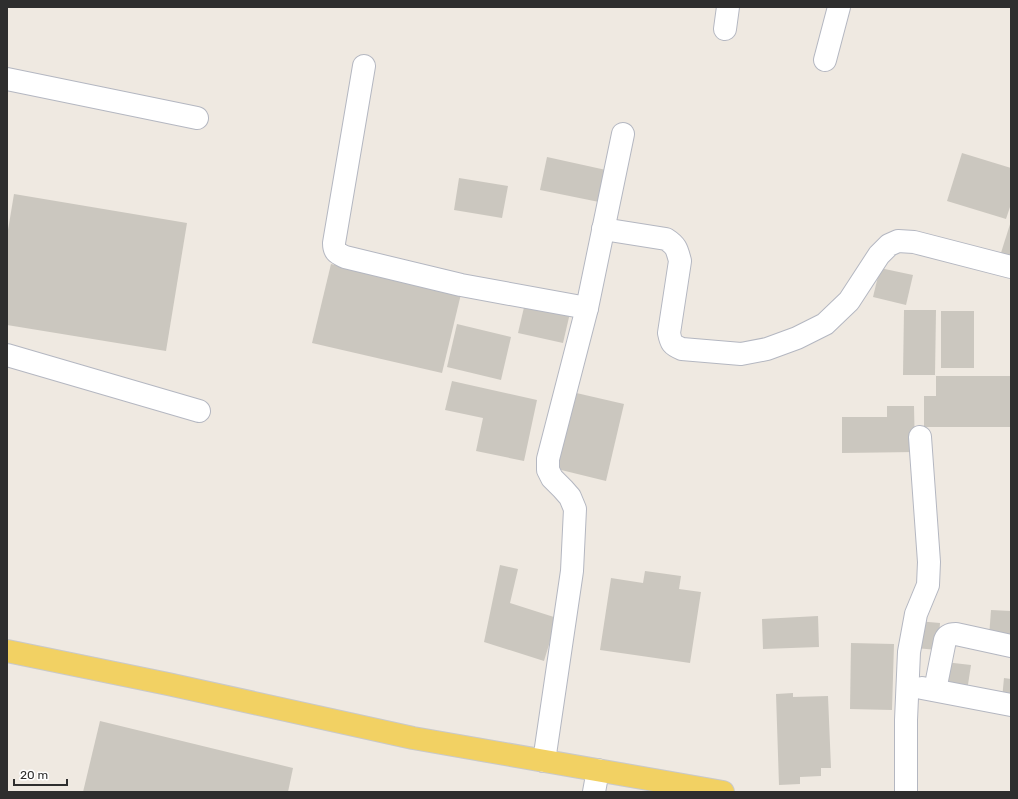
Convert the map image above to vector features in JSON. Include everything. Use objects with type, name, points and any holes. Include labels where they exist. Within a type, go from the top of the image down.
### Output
[{"type":"main road","points":[[7,650],[413,738],[723,792]]},
{"type":"street","points":[[725,29],[728,7]]},
{"type":"street","points":[[825,60],[839,7]]},
{"type":"street","points":[[364,66],[334,243],[334,248],[337,253],[345,257],[461,285],[587,308]]},
{"type":"street","points":[[7,79],[197,118]]},
{"type":"street","points":[[544,761],[572,571],[575,509],[570,497],[552,478],[548,470],[548,458],[587,308],[623,134]]},
{"type":"street","points":[[603,229],[666,240],[673,243],[678,250],[680,261],[669,333],[671,342],[676,347],[682,349],[741,354],[766,349],[797,338],[825,324],[849,301],[879,255],[889,245],[898,241],[914,242],[1011,268]]},
{"type":"street","points":[[7,355],[199,411]]},
{"type":"street","points":[[906,792],[906,720],[909,652],[916,614],[928,586],[929,562],[920,437]]},
{"type":"street","points":[[935,690],[946,636],[956,634],[1011,646]]},
{"type":"street","points":[[908,686],[1011,705]]},
{"type":"street","points":[[594,792],[598,770]]},
{"type":"building","points":[[962,153],[1011,168],[1011,204],[1006,219],[947,201]]},
{"type":"building","points":[[547,157],[606,170],[599,202],[540,190]]},
{"type":"building","points":[[459,178],[508,186],[502,218],[454,210]]},
{"type":"building","points":[[14,194],[187,223],[166,351],[7,325],[7,236]]},
{"type":"building","points":[[1011,221],[1011,259],[1000,256]]},
{"type":"building","points":[[331,264],[461,294],[442,373],[312,343]]},
{"type":"building","points":[[880,268],[913,275],[906,305],[873,297]]},
{"type":"building","points":[[525,303],[570,313],[563,343],[518,333]]},
{"type":"building","points":[[904,310],[936,310],[935,375],[903,375]]},
{"type":"building","points":[[941,311],[974,311],[974,368],[941,368]]},
{"type":"building","points":[[457,324],[511,337],[501,380],[447,367]]},
{"type":"building","points":[[936,376],[1011,376],[1011,427],[924,427],[924,396],[936,396]]},
{"type":"building","points":[[452,381],[537,400],[524,461],[476,451],[483,418],[445,410]]},
{"type":"building","points":[[572,392],[624,404],[606,481],[553,468]]},
{"type":"building","points":[[887,406],[914,406],[915,452],[842,453],[842,417],[887,417]]},
{"type":"building","points":[[500,565],[518,569],[510,603],[557,618],[544,661],[484,642]]},
{"type":"building","points":[[645,571],[681,576],[679,589],[701,592],[690,663],[600,650],[611,578],[643,583]]},
{"type":"building","points":[[991,610],[1011,611],[1011,639],[989,637]]},
{"type":"building","points":[[818,616],[819,647],[763,649],[762,619]]},
{"type":"building","points":[[917,621],[940,623],[938,650],[915,648]]},
{"type":"building","points":[[851,643],[894,644],[892,710],[850,709]]},
{"type":"building","points":[[945,662],[971,665],[967,691],[942,687]]},
{"type":"building","points":[[1004,678],[1011,679],[1011,700],[1002,699]]},
{"type":"building","points":[[793,693],[793,697],[828,696],[831,768],[821,768],[821,776],[800,777],[800,784],[779,785],[776,694]]},
{"type":"building","points":[[100,721],[293,768],[288,792],[83,792]]}]
